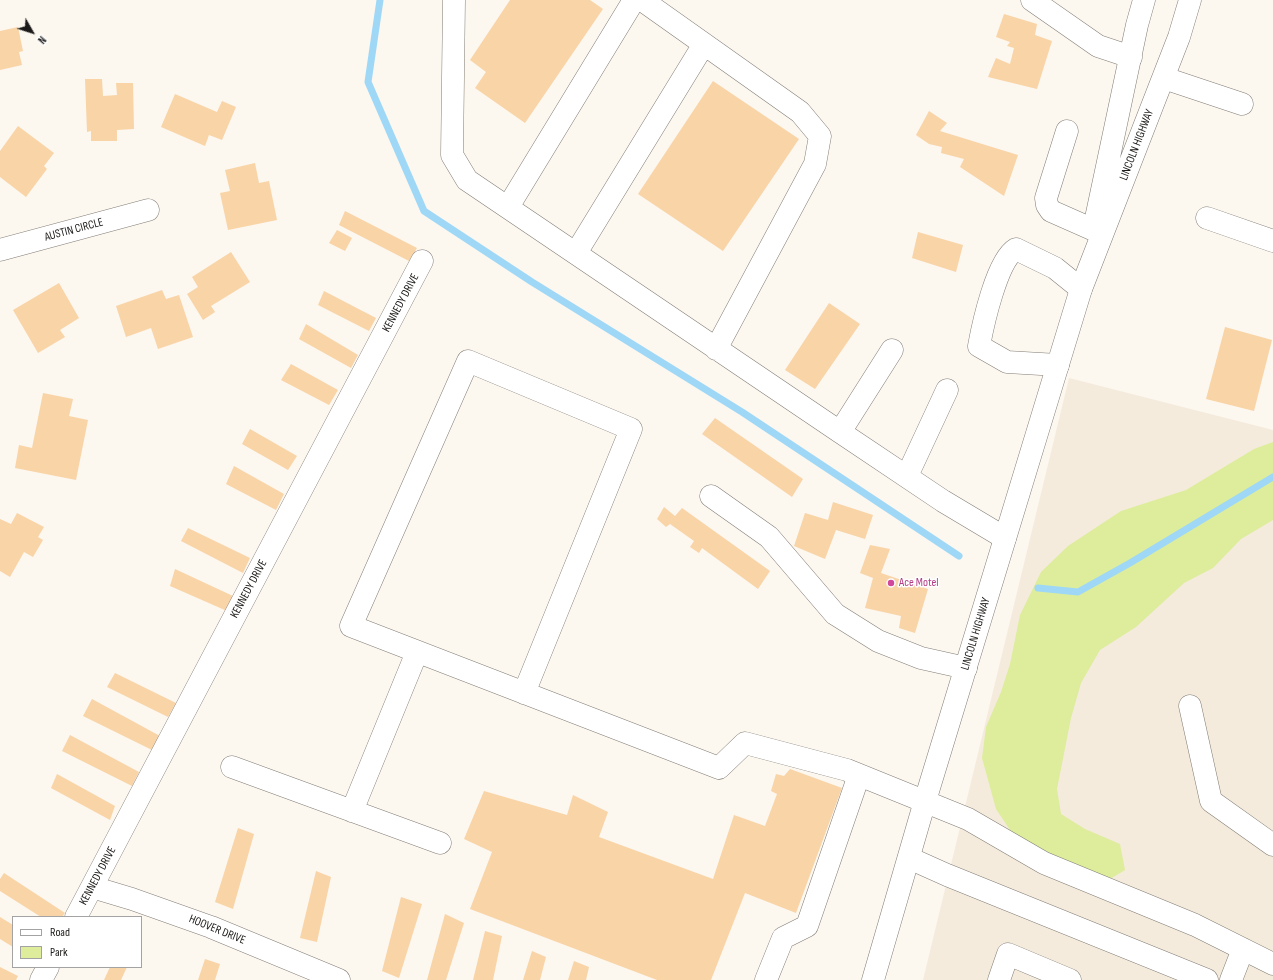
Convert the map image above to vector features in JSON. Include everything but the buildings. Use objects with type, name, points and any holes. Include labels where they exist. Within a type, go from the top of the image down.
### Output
[{"type":"main road","points":[[454,0],[452,155],[467,180],[943,501],[1005,538]]},
{"type":"main road","points":[[508,208],[634,0]]},
{"type":"main road","points":[[642,0],[800,112],[820,136],[815,164],[716,349]]},
{"type":"main road","points":[[1032,0],[1098,46],[1130,56]]},
{"type":"main road","name":"LINCOLN HIGHWAY","points":[[1081,288],[1164,78],[1179,37],[1190,0]]},
{"type":"main road","name":"LINCOLN HIGHWAY","points":[[873,980],[925,801],[1081,288],[1142,1]]},
{"type":"main road","points":[[576,253],[704,44]]},
{"type":"main road","points":[[1164,78],[1242,104]]},
{"type":"main road","points":[[1067,131],[1046,198],[1047,205],[1051,211],[1094,230]]},
{"type":"main road","name":"AUSTIN CIRCLE","points":[[0,250],[148,210]]},
{"type":"main road","points":[[1207,218],[1273,241]]},
{"type":"main road","points":[[1058,366],[1008,362],[979,346],[982,330],[999,272],[1011,252],[1016,249],[1055,268],[1081,288]]},
{"type":"main road","name":"KENNEDY DRIVE","points":[[77,916],[422,261]]},
{"type":"main road","points":[[840,432],[892,350]]},
{"type":"main road","points":[[524,693],[631,429],[468,361],[351,626],[417,652],[719,768],[745,744],[847,770],[968,819],[1044,863],[1196,924],[1273,964]]},
{"type":"main road","points":[[907,476],[947,390]]},
{"type":"main road","points":[[711,496],[769,537],[835,614],[878,641],[921,658],[966,668]]},
{"type":"main road","points":[[352,811],[417,652]]},
{"type":"main road","points":[[1190,706],[1211,801],[1273,845]]},
{"type":"main road","points":[[232,767],[440,843]]},
{"type":"main road","points":[[766,980],[783,938],[807,926],[859,775]]},
{"type":"main road","points":[[909,858],[947,875],[1207,980]]},
{"type":"main road","name":"HOOVER DRIVE","points":[[92,887],[132,899],[211,927],[310,975],[339,980]]},
{"type":"main road","points":[[1231,980],[1243,948]]},
{"type":"main road","points":[[999,980],[1008,954],[1070,980]]},
{"type":"main road","points":[[41,980],[47,968]]},
{"type":"shaded area","points":[[1069,378],[1273,430],[1273,980],[923,980]]},
{"type":"green space","points":[[1273,442],[1273,520],[1241,539],[1213,568],[1184,583],[1136,627],[1100,650],[1081,683],[1071,718],[1057,789],[1061,814],[1085,829],[1120,844],[1125,870],[1100,885],[1014,836],[996,809],[982,758],[986,727],[1001,692],[1010,664],[1020,615],[1041,572],[1068,546],[1121,511],[1186,490],[1254,449]]},
{"type":"waterway","points":[[380,0],[368,82],[424,211],[532,282],[742,412],[959,556]]},
{"type":"waterway","points":[[1038,588],[1078,592],[1130,563],[1273,477]]},
{"type":"place","name":"Ace Motel","points":[[891,583]]}]
